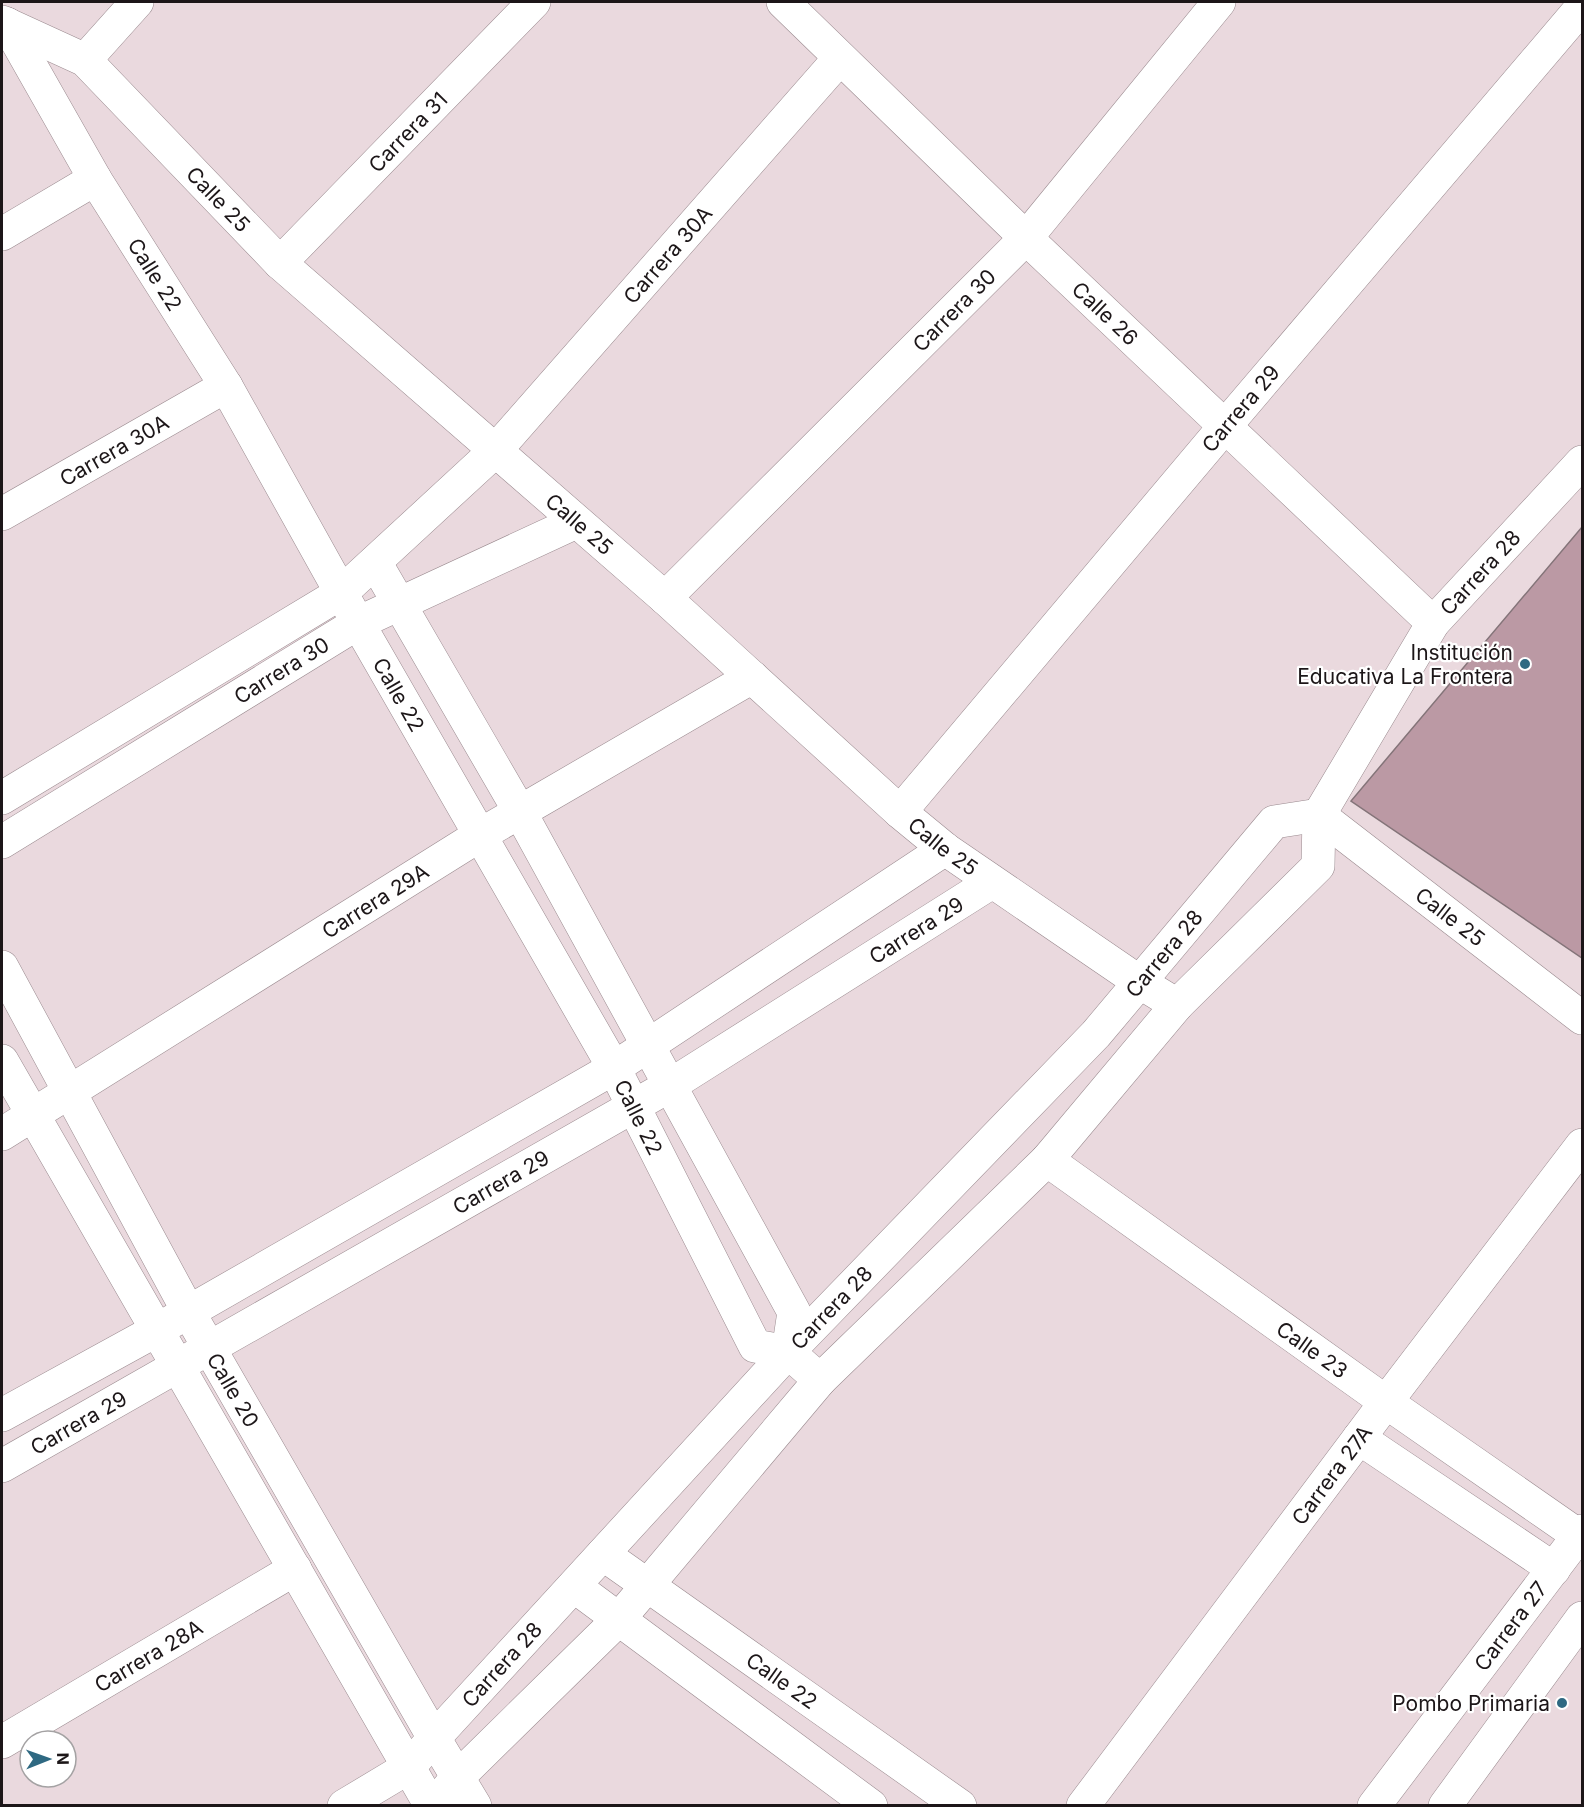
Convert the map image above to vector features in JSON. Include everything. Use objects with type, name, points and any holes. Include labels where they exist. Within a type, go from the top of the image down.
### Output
[{"type":"street","points":[[85,60],[137,2]]},
{"type":"street","name":"Carrera 31","points":[[280,263],[534,2]]},
{"type":"street","name":"Calle 26","points":[[783,2],[1026,238],[1433,623]]},
{"type":"street","name":"Carrera 30","points":[[665,598],[1026,238],[1219,2]]},
{"type":"street","name":"Carrera 29","points":[[900,812],[1582,7]]},
{"type":"street","name":"Calle 25","points":[[4,23],[85,60],[280,263],[665,598],[900,812],[945,849],[992,882],[1177,1005]]},
{"type":"street","name":"Calle 22","points":[[4,23],[95,179],[226,386],[358,623],[614,1068],[755,1346],[788,1352],[794,1312],[520,812],[375,562]]},
{"type":"street","name":"Carrera 30A","points":[[495,451],[840,58]]},
{"type":"street","points":[[2,234],[95,179]]},
{"type":"street","name":"Carrera 30A","points":[[2,514],[226,386]]},
{"type":"street","name":"Carrera 30","points":[[2,798],[341,593],[495,451]]},
{"type":"street","name":"Carrera 28","points":[[432,1806],[457,1778],[620,1619],[820,1380],[1047,1160],[1177,1005],[1318,866],[1319,815],[1433,623],[1582,462]]},
{"type":"street","name":"Carrera 30","points":[[2,842],[358,623],[576,522]]},
{"type":"street","name":"Carrera 29A","points":[[2,1134],[480,835],[752,677]]},
{"type":"street","name":"Calle 25","points":[[1319,815],[1582,1018]]},
{"type":"street","name":"Carrera 28","points":[[344,1806],[410,1767],[788,1352],[1087,1043],[1141,983],[1274,822],[1319,815]]},
{"type":"street","name":"Carrera 29","points":[[2,1415],[157,1330],[614,1068],[945,849]]},
{"type":"street","name":"Carrera 29","points":[[2,1466],[669,1086],[992,882]]},
{"type":"street","name":"Calle 20","points":[[2,967],[188,1311],[475,1806]]},
{"type":"street","name":"Calle 20","points":[[2,1061],[432,1806]]},
{"type":"street","name":"Carrera 27A","points":[[1083,1806],[1582,1145]]},
{"type":"street","name":"Calle 23","points":[[1047,1160],[1386,1402],[1581,1533]]},
{"type":"street","points":[[788,1352],[820,1380]]},
{"type":"street","points":[[1359,1438],[1554,1569]]},
{"type":"street","name":"Carrera 27","points":[[1374,1806],[1581,1533]]},
{"type":"street","name":"Calle 22","points":[[603,1554],[960,1806]]},
{"type":"street","name":"Carrera 28A","points":[[2,1742],[295,1569]]},
{"type":"street","points":[[574,1586],[871,1806]]},
{"type":"street","points":[[1445,1806],[1582,1618]]},
{"type":"building","name":"Institución Educativa La Frontera","points":[[1582,527],[1582,958],[1351,801]]},
{"type":"place","name":"Institución Educativa La Frontera","points":[[1525,664]]},
{"type":"place","name":"Pombo Primaria","points":[[1562,1703]]}]
